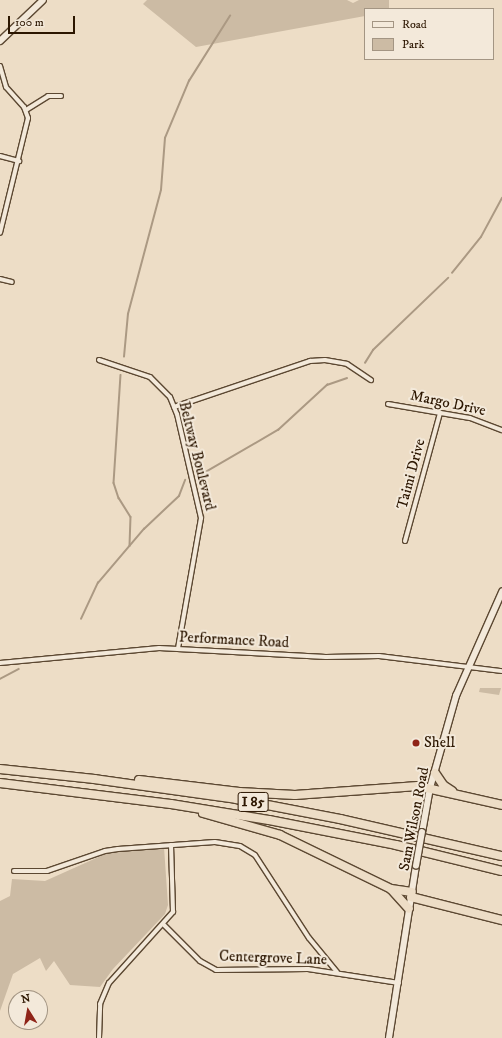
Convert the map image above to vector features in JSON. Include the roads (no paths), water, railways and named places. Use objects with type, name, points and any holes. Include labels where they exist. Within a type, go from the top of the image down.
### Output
[{"type":"highway","name":"I 85","points":[[0,769],[94,779],[236,799],[340,819],[502,856]]},
{"type":"highway","points":[[434,773],[446,788],[464,796]]},
{"type":"highway","points":[[94,779],[153,781],[276,794],[321,794],[411,786],[430,788],[502,805]]},
{"type":"highway","name":"I 85","points":[[0,783],[171,804],[339,833],[502,871]]},
{"type":"highway","points":[[171,804],[280,835],[391,890],[502,920]]},
{"type":"highway","points":[[391,890],[409,909]]},
{"type":"main road","points":[[0,41],[43,0]]},
{"type":"street","points":[[0,66],[6,87],[26,110],[28,123],[19,161],[2,218],[0,233]]},
{"type":"street","points":[[26,110],[48,96],[61,96]]},
{"type":"street","points":[[0,156],[19,161]]},
{"type":"street","points":[[0,279],[12,282]]},
{"type":"street","name":"Beltway Boulevard","points":[[100,360],[150,376],[161,385],[174,407],[201,518],[178,649]]},
{"type":"street","points":[[174,407],[310,361],[325,360],[347,364],[371,380]]},
{"type":"street","name":"Margo Drive","points":[[388,404],[470,418],[502,430]]},
{"type":"street","name":"Taimi Drive","points":[[405,541],[440,413]]},
{"type":"street","name":"Sam Wilson Road","points":[[389,1038],[399,984],[411,895],[430,788],[451,712],[466,668],[502,592]]},
{"type":"street","name":"Performance Road","points":[[0,663],[90,656],[146,649],[178,649],[326,657],[378,656],[435,662],[466,668],[502,671]]},
{"type":"street","points":[[14,871],[47,871],[106,851],[171,845],[220,842],[248,850],[262,866],[309,938],[337,972]]},
{"type":"street","points":[[99,1038],[100,1004],[109,983],[164,925],[174,907],[171,845]]},
{"type":"street","name":"Centergrove Lane","points":[[164,925],[200,961],[216,970],[308,969],[337,972],[399,984]]},
{"type":"waterway","points":[[124,357],[128,314],[161,190],[165,138],[189,81],[230,16]]},
{"type":"waterway","points":[[452,273],[481,237],[502,198]]},
{"type":"waterway","points":[[365,363],[373,350],[448,278]]},
{"type":"waterway","points":[[121,375],[114,483],[119,498],[131,517],[130,546]]},
{"type":"waterway","points":[[204,473],[278,430],[327,385],[347,378]]},
{"type":"waterway","points":[[81,619],[98,583],[144,529],[179,496],[185,480]]},
{"type":"waterway","points":[[0,679],[19,669]]},
{"type":"place","name":"Shell","points":[[416,743]]}]
